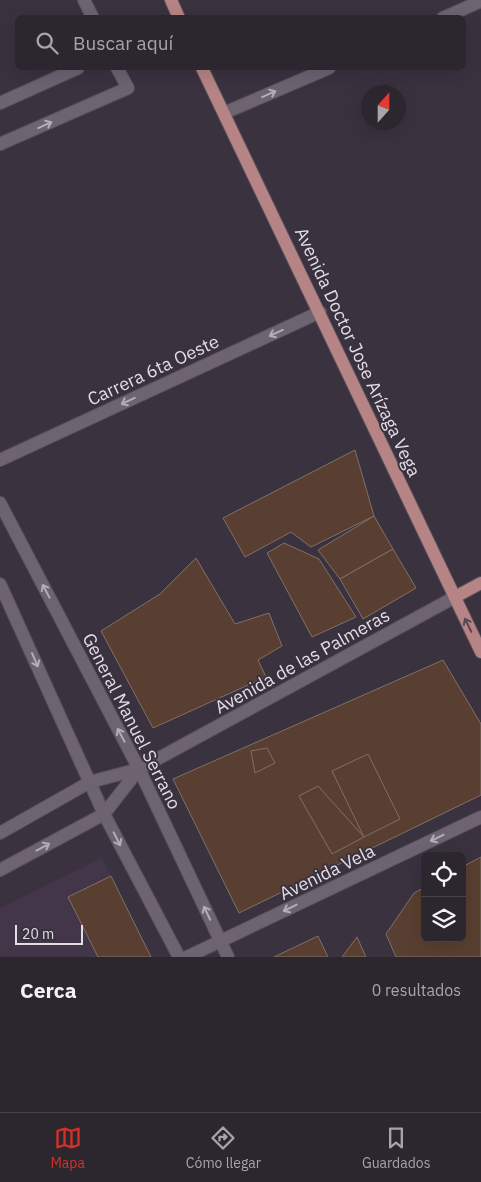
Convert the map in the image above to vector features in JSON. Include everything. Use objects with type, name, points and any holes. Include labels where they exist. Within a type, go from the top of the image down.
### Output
[{"type":"main road","points":[[171,0],[178,15]]},
{"type":"main road","name":"Avenida Doctor Jose Arízaga Vega","points":[[203,70],[481,652]]},
{"type":"main road","name":"Avenida de las Palmeras","points":[[455,597],[481,583]]},
{"type":"street","points":[[84,0],[92,15]]},
{"type":"street","points":[[451,15],[481,1]]},
{"type":"street","points":[[0,103],[74,70]]},
{"type":"street","points":[[0,144],[128,88],[118,70]]},
{"type":"street","points":[[224,113],[324,70]]},
{"type":"street","name":"Carrera 6ta Oeste","points":[[0,460],[320,312]]},
{"type":"street","name":"General Manuel Serrano","points":[[0,503],[139,769],[228,957]]},
{"type":"street","points":[[0,584],[104,814],[179,957]]},
{"type":"street","name":"Avenida de las Palmeras","points":[[0,833],[90,782],[139,769],[455,597]]},
{"type":"street","name":"Avenida de las Palmeras","points":[[0,870],[104,814],[139,769]]},
{"type":"street","name":"Avenida Vela","points":[[187,957],[481,817]]},
{"type":"shaded area","points":[[102,858],[151,957],[0,957],[0,908]]},
{"type":"building","points":[[355,450],[374,516],[311,547],[291,532],[245,557],[223,518]]},
{"type":"building","points":[[374,516],[393,549],[340,579],[318,550]]},
{"type":"building","points":[[284,543],[319,559],[356,617],[312,637],[267,553]]},
{"type":"building","points":[[393,549],[416,588],[363,619],[340,579]]},
{"type":"building","points":[[196,558],[235,624],[269,613],[282,646],[258,660],[266,677],[153,728],[101,631],[160,594]]},
{"type":"building","points":[[443,660],[481,724],[481,795],[239,913],[173,779]]},
{"type":"building","points":[[267,748],[275,763],[255,773],[251,751]]},
{"type":"building","points":[[368,754],[400,819],[364,837],[332,771]]},
{"type":"building","points":[[318,786],[364,837],[332,854],[299,796]]},
{"type":"building","points":[[481,857],[481,957],[396,957],[386,934],[414,893],[421,889],[421,942],[466,942],[466,865]]},
{"type":"building","points":[[111,876],[151,957],[98,957],[68,897]]},
{"type":"building","points":[[318,936],[328,957],[274,957]]},
{"type":"building","points":[[357,937],[366,957],[342,957]]}]
